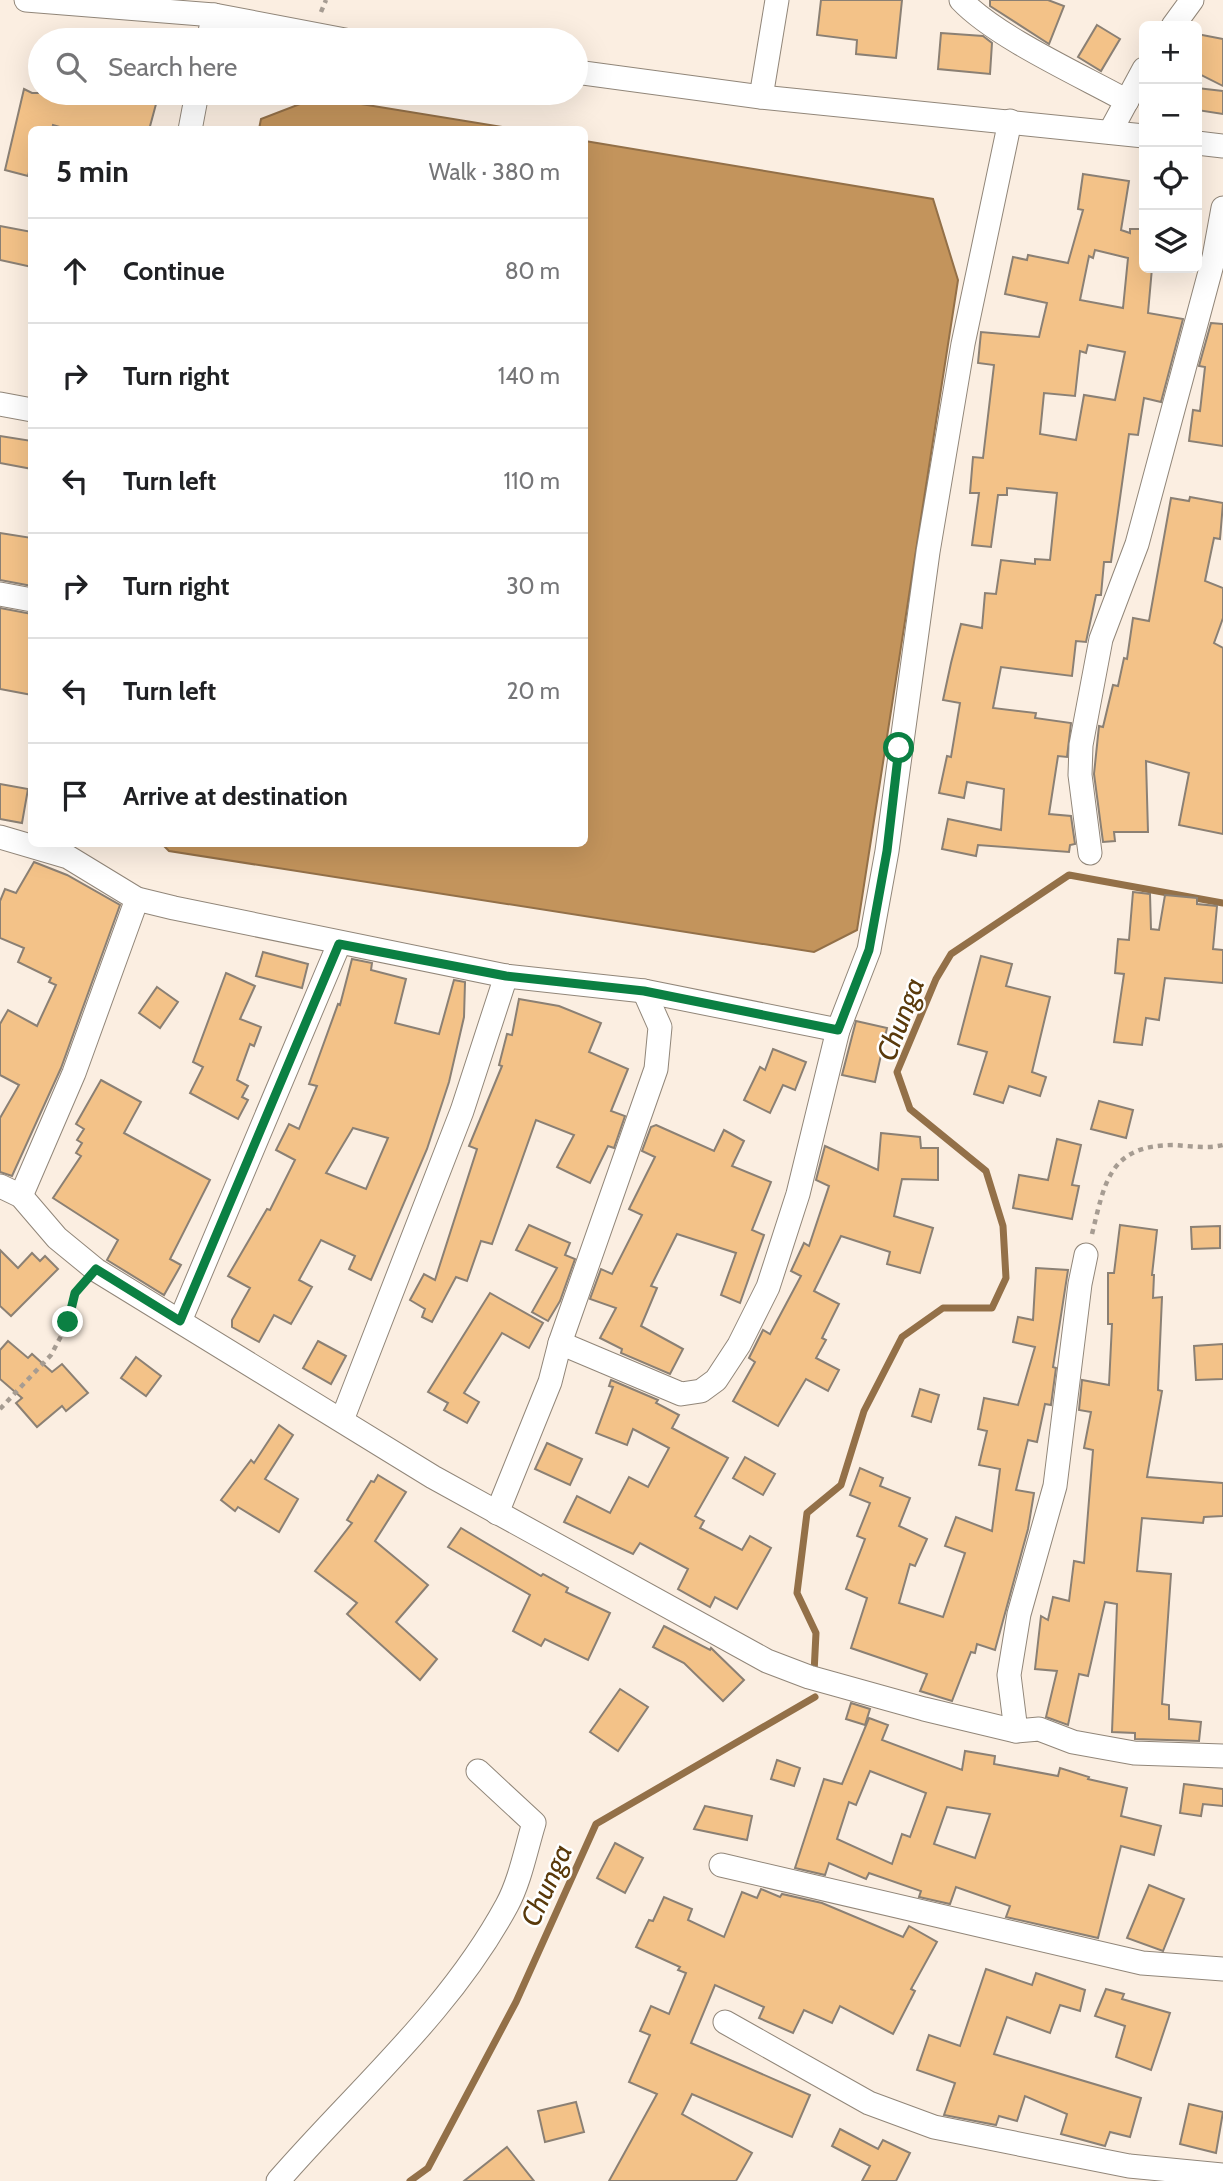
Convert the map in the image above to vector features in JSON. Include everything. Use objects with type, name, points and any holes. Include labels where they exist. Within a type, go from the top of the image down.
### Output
[{"type":"street","points":[[26,0],[214,15],[282,28]]},
{"type":"street","points":[[761,97],[777,0]]},
{"type":"street","points":[[961,0],[972,11],[1031,48],[1126,101]]},
{"type":"street","points":[[1176,21],[1192,0]]},
{"type":"street","points":[[211,28],[214,15]]},
{"type":"street","points":[[588,74],[761,97],[1139,135]]},
{"type":"street","points":[[1110,132],[1139,78]]},
{"type":"street","points":[[191,126],[195,105]]},
{"type":"street","points":[[560,1343],[681,1394],[701,1391],[716,1380],[739,1345],[768,1287],[798,1194],[838,1030],[869,950],[887,851],[928,552],[959,370],[1010,121]]},
{"type":"street","points":[[1202,144],[1223,146]]},
{"type":"street","points":[[1090,853],[1080,775],[1081,745],[1101,639],[1137,544],[1214,257],[1223,208]]},
{"type":"street","points":[[0,404],[28,409]]},
{"type":"street","points":[[0,594],[28,599]]},
{"type":"street","points":[[0,837],[28,843]]},
{"type":"street","points":[[66,850],[137,899],[339,944],[506,976],[644,991],[838,1030]]},
{"type":"street","points":[[137,899],[74,1073],[10,1191],[57,1238],[96,1269],[497,1513],[767,1661],[809,1677],[1016,1731],[1039,1730],[1073,1742],[1134,1753],[1223,1756]]},
{"type":"street","points":[[180,1321],[339,944]]},
{"type":"street","points":[[342,1420],[462,1111],[506,976]]},
{"type":"street","points":[[497,1513],[550,1382],[560,1343],[656,1069],[660,1027],[644,991]]},
{"type":"street","points":[[1016,1731],[1009,1675],[1019,1614],[1055,1486],[1086,1255]]},
{"type":"street","points":[[278,2181],[328,2124],[400,2053],[457,1985],[509,1902],[534,1823],[478,1771]]},
{"type":"street","points":[[721,1865],[1142,1963],[1223,1969]]},
{"type":"street","points":[[726,2022],[869,2103],[903,2117],[984,2140],[1126,2173],[1223,2175]]},
{"type":"path","points":[[1086,1255],[1104,1186],[1114,1166],[1150,1148],[1223,1145]]},
{"type":"path","points":[[0,1409],[51,1355],[68,1322],[75,1293],[96,1269]]},
{"type":"shaded area","points":[[297,105],[367,105],[497,126],[260,126],[261,119]]},
{"type":"shaded area","points":[[588,142],[933,199],[958,280],[857,930],[814,952],[169,851],[165,847],[588,847]]},
{"type":"building","points":[[821,0],[902,0],[896,58],[856,54],[857,40],[817,35]]},
{"type":"building","points":[[990,0],[1048,0],[1064,6],[1049,44],[990,6]]},
{"type":"building","points":[[1097,25],[1120,39],[1101,71],[1078,57]]},
{"type":"building","points":[[941,33],[983,36],[992,43],[990,74],[938,69]]},
{"type":"building","points":[[1202,35],[1223,39],[1223,86],[1202,76]]},
{"type":"building","points":[[24,89],[28,91],[28,105],[156,105],[150,126],[28,126],[28,176],[5,170]]},
{"type":"building","points":[[1202,89],[1223,91],[1223,114],[1202,111]]},
{"type":"building","points":[[1083,174],[1129,181],[1121,230],[1130,233],[1130,229],[1139,229],[1139,273],[1152,273],[1148,313],[1183,319],[1161,402],[1144,398],[1138,435],[1129,434],[1111,562],[1104,562],[1101,595],[1096,595],[1086,642],[1076,641],[1072,676],[1001,667],[993,708],[1036,713],[1035,718],[1071,723],[1067,757],[1058,756],[1049,814],[1071,816],[1075,844],[1070,845],[1069,852],[978,845],[976,856],[942,849],[948,819],[1001,830],[1004,789],[967,782],[964,798],[939,793],[947,756],[951,757],[960,703],[943,700],[951,663],[961,624],[982,628],[985,593],[996,594],[1001,560],[1035,564],[1035,559],[1050,560],[1057,493],[1007,488],[1007,495],[998,495],[991,547],[972,545],[979,493],[970,493],[973,457],[983,458],[994,365],[978,363],[981,332],[1039,337],[1047,303],[1005,294],[1013,257],[1027,260],[1028,255],[1068,263],[1083,210],[1078,209]],"holes":[[[1095,250],[1128,258],[1123,308],[1080,300],[1089,256],[1093,258]],[[1088,345],[1125,352],[1115,400],[1084,395],[1076,440],[1040,434],[1044,393],[1075,396],[1080,351],[1086,353]]]},
{"type":"building","points":[[0,226],[28,231],[28,266],[0,260]]},
{"type":"building","points":[[1211,323],[1223,324],[1223,446],[1189,441],[1193,410],[1200,411],[1205,367],[1199,366]]},
{"type":"building","points":[[0,436],[28,440],[28,468],[0,463]]},
{"type":"building","points":[[1190,497],[1223,503],[1220,539],[1214,538],[1205,581],[1223,588],[1223,618],[1214,643],[1223,648],[1223,834],[1179,825],[1189,773],[1146,761],[1148,832],[1114,832],[1115,841],[1103,842],[1094,774],[1099,726],[1103,727],[1113,685],[1118,686],[1124,658],[1127,659],[1133,618],[1149,621],[1171,498],[1189,501]]},
{"type":"building","points":[[0,533],[28,537],[28,585],[0,580]]},
{"type":"building","points":[[0,608],[28,613],[28,694],[0,689]]},
{"type":"building","points":[[0,784],[28,789],[22,823],[0,819]]},
{"type":"building","points":[[34,862],[67,875],[120,905],[61,1068],[12,1176],[0,1172],[0,1118],[19,1085],[0,1075],[0,1024],[8,1010],[37,1026],[56,985],[49,982],[51,978],[18,962],[24,948],[0,938],[0,901],[5,889],[16,893]]},
{"type":"building","points":[[1133,892],[1150,894],[1151,929],[1159,930],[1165,895],[1197,898],[1197,904],[1217,906],[1213,949],[1223,950],[1223,983],[1165,978],[1159,1020],[1146,1018],[1142,1045],[1114,1042],[1124,974],[1115,973],[1118,939],[1129,940]]},
{"type":"building","points":[[263,952],[308,964],[302,988],[256,976]]},
{"type":"building","points":[[981,956],[1012,964],[1006,986],[1050,997],[1032,1072],[1046,1077],[1040,1096],[1009,1086],[1003,1103],[974,1094],[987,1052],[958,1044]]},
{"type":"building","points":[[352,959],[372,963],[371,970],[406,979],[395,1023],[439,1034],[454,980],[465,982],[464,1017],[449,1082],[427,1149],[371,1280],[349,1269],[355,1256],[321,1240],[299,1280],[312,1287],[291,1324],[274,1315],[259,1342],[232,1327],[232,1320],[250,1288],[228,1276],[267,1209],[270,1210],[295,1160],[276,1150],[289,1124],[299,1129],[317,1086],[309,1084],[338,1004],[340,1005]],"holes":[[[353,1128],[388,1138],[366,1189],[326,1173]]]},
{"type":"building","points":[[226,973],[255,986],[240,1019],[261,1027],[254,1046],[250,1044],[237,1080],[248,1086],[242,1097],[248,1100],[238,1119],[190,1093],[203,1067],[193,1062]]},
{"type":"building","points":[[157,987],[178,1002],[160,1028],[139,1013]]},
{"type":"building","points":[[519,999],[559,1006],[601,1023],[589,1052],[628,1069],[611,1111],[625,1116],[614,1148],[608,1146],[590,1183],[557,1167],[574,1135],[536,1120],[492,1244],[481,1241],[467,1281],[456,1277],[432,1322],[422,1317],[425,1309],[410,1300],[424,1274],[435,1280],[477,1149],[469,1146],[502,1066],[499,1065],[507,1034],[512,1035]]},
{"type":"building","points":[[856,1021],[887,1028],[875,1082],[842,1075]]},
{"type":"building","points":[[773,1049],[806,1062],[795,1090],[783,1085],[770,1113],[744,1100],[760,1067],[765,1070]]},
{"type":"building","points":[[101,1080],[141,1102],[124,1133],[210,1180],[170,1259],[181,1265],[164,1295],[107,1260],[118,1240],[53,1198],[81,1156],[76,1153],[82,1143],[77,1140],[84,1129],[76,1124]]},
{"type":"building","points":[[1099,1101],[1133,1110],[1126,1138],[1091,1129]]},
{"type":"building","points":[[656,1125],[714,1151],[724,1130],[744,1141],[732,1166],[771,1182],[752,1230],[764,1235],[740,1303],[721,1295],[736,1253],[677,1234],[651,1286],[657,1288],[641,1326],[683,1349],[670,1374],[621,1353],[622,1349],[600,1338],[616,1308],[590,1299],[601,1269],[612,1274],[642,1215],[629,1209],[655,1157],[642,1151],[651,1127]]},
{"type":"building","points":[[881,1133],[920,1137],[921,1148],[938,1148],[938,1180],[902,1179],[894,1216],[933,1228],[920,1273],[887,1264],[890,1252],[841,1236],[814,1291],[839,1304],[822,1338],[826,1340],[816,1358],[839,1370],[828,1391],[806,1379],[778,1426],[733,1401],[755,1362],[749,1358],[763,1330],[770,1334],[801,1276],[791,1271],[804,1243],[809,1246],[829,1186],[816,1180],[825,1146],[878,1170]]},
{"type":"building","points":[[1057,1139],[1081,1145],[1072,1185],[1079,1186],[1072,1219],[1013,1208],[1019,1175],[1048,1180]]},
{"type":"building","points":[[529,1225],[570,1243],[565,1255],[575,1259],[560,1301],[548,1321],[532,1312],[557,1268],[516,1250]]},
{"type":"building","points":[[1120,1225],[1157,1230],[1152,1275],[1153,1298],[1162,1297],[1158,1390],[1162,1391],[1147,1477],[1223,1483],[1223,1516],[1204,1517],[1203,1523],[1142,1518],[1137,1571],[1171,1574],[1162,1704],[1169,1705],[1169,1719],[1201,1722],[1199,1741],[1135,1739],[1135,1733],[1112,1732],[1117,1604],[1105,1602],[1088,1676],[1079,1674],[1068,1725],[1046,1717],[1057,1671],[1035,1669],[1041,1616],[1048,1620],[1053,1597],[1069,1601],[1074,1561],[1084,1563],[1093,1450],[1084,1448],[1091,1412],[1079,1410],[1082,1380],[1109,1385],[1112,1324],[1108,1324],[1108,1273],[1114,1273]]},
{"type":"building","points":[[1220,1226],[1220,1248],[1192,1249],[1191,1227]]},
{"type":"building","points":[[0,1250],[18,1268],[32,1253],[40,1261],[45,1256],[58,1269],[11,1316],[0,1306]]},
{"type":"building","points":[[1036,1268],[1068,1270],[1053,1367],[1056,1368],[1051,1405],[1045,1404],[1037,1442],[1028,1440],[1016,1490],[1034,1493],[1028,1529],[995,1650],[977,1644],[975,1653],[971,1652],[952,1701],[920,1691],[927,1674],[851,1648],[867,1598],[846,1589],[865,1539],[857,1536],[870,1503],[850,1495],[860,1468],[883,1478],[880,1486],[910,1498],[899,1526],[927,1539],[915,1566],[910,1564],[899,1603],[943,1617],[965,1553],[945,1546],[956,1517],[992,1531],[1000,1469],[979,1465],[987,1431],[978,1429],[984,1398],[1018,1405],[1035,1347],[1013,1342],[1018,1317],[1033,1320]]},
{"type":"building","points":[[490,1293],[543,1323],[529,1348],[502,1333],[464,1393],[479,1402],[467,1423],[444,1410],[448,1403],[428,1392]]},
{"type":"building","points":[[8,1341],[28,1358],[32,1354],[52,1372],[62,1364],[88,1393],[66,1411],[62,1406],[37,1427],[16,1403],[22,1398],[0,1379],[0,1350]]},
{"type":"building","points":[[318,1341],[346,1356],[331,1384],[303,1368]]},
{"type":"building","points":[[1223,1344],[1223,1379],[1196,1380],[1194,1346]]},
{"type":"building","points":[[136,1357],[161,1376],[146,1396],[121,1378]]},
{"type":"building","points":[[611,1380],[658,1400],[656,1403],[679,1415],[672,1428],[728,1458],[695,1516],[704,1521],[700,1528],[742,1550],[750,1536],[771,1548],[737,1609],[715,1597],[710,1607],[678,1589],[688,1569],[640,1543],[633,1554],[564,1522],[577,1496],[610,1513],[629,1477],[648,1487],[669,1448],[633,1429],[627,1445],[596,1433],[613,1387],[609,1386]]},
{"type":"building","points":[[920,1389],[939,1395],[931,1422],[912,1416]]},
{"type":"building","points":[[279,1425],[293,1435],[265,1479],[298,1499],[279,1532],[238,1507],[235,1511],[221,1500],[251,1460],[254,1463]]},
{"type":"building","points":[[547,1443],[582,1459],[570,1485],[535,1469]]},
{"type":"building","points":[[745,1457],[775,1474],[763,1495],[733,1478]]},
{"type":"building","points":[[378,1475],[406,1492],[375,1541],[428,1585],[396,1622],[437,1659],[420,1680],[347,1614],[357,1603],[315,1571],[352,1523],[347,1520],[371,1481],[374,1482]]},
{"type":"building","points":[[461,1528],[541,1576],[543,1574],[568,1588],[566,1592],[610,1613],[588,1660],[545,1639],[541,1646],[513,1631],[530,1595],[448,1547]]},
{"type":"building","points":[[664,1626],[710,1650],[711,1648],[744,1680],[723,1701],[684,1663],[653,1647]]},
{"type":"building","points":[[620,1689],[648,1707],[618,1751],[590,1732]]},
{"type":"building","points":[[851,1703],[870,1709],[865,1725],[846,1719]]},
{"type":"building","points":[[869,1718],[888,1725],[882,1740],[962,1770],[965,1751],[995,1756],[994,1764],[1058,1776],[1060,1768],[1089,1777],[1088,1779],[1127,1788],[1121,1816],[1161,1826],[1154,1855],[1121,1846],[1098,1938],[1006,1917],[1010,1906],[956,1887],[950,1904],[919,1897],[921,1891],[869,1873],[866,1879],[829,1863],[825,1875],[795,1868],[824,1779],[842,1784]],"holes":[[[870,1771],[926,1793],[910,1837],[902,1834],[892,1864],[837,1839],[849,1802],[856,1805]],[[947,1807],[990,1814],[975,1858],[934,1844]]]},
{"type":"building","points":[[777,1760],[800,1768],[794,1786],[771,1779]]},
{"type":"building","points":[[1184,1784],[1223,1789],[1223,1806],[1203,1804],[1201,1816],[1180,1813]]},
{"type":"building","points":[[705,1806],[752,1816],[747,1840],[694,1829]]},
{"type":"building","points":[[615,1843],[643,1858],[625,1893],[597,1878]]},
{"type":"building","points":[[1149,1885],[1184,1899],[1163,1951],[1127,1938]]},
{"type":"building","points":[[761,1889],[780,1897],[782,1894],[822,1903],[903,1937],[909,1926],[937,1942],[911,1989],[915,1991],[893,2034],[840,2006],[832,2023],[804,2010],[793,2033],[759,2018],[764,2007],[715,1985],[691,2043],[810,2095],[792,2137],[692,2094],[682,2114],[752,2153],[736,2181],[609,2181],[657,2094],[629,2082],[650,2035],[640,2031],[651,2006],[669,2014],[686,1973],[678,1970],[680,1967],[636,1947],[649,1920],[653,1921],[664,1897],[692,1909],[688,1920],[724,1937],[742,1892],[757,1898]]},
{"type":"building","points":[[986,1969],[1032,1985],[1036,1973],[1085,1990],[1080,2011],[1060,2005],[1050,2033],[1007,2017],[994,2054],[1141,2098],[1130,2137],[1110,2132],[1105,2146],[1061,2134],[1067,2114],[1025,2096],[1017,2121],[999,2116],[996,2125],[944,2115],[955,2083],[917,2070],[929,2035],[960,2046]]},
{"type":"building","points":[[1106,1989],[1124,1994],[1122,1999],[1170,2013],[1151,2070],[1116,2057],[1125,2026],[1095,2016]]},
{"type":"building","points":[[576,2102],[584,2132],[545,2142],[538,2111]]},
{"type":"building","points":[[1189,2104],[1223,2112],[1216,2153],[1180,2144]]},
{"type":"building","points":[[840,2129],[878,2149],[883,2140],[910,2153],[896,2181],[862,2181],[870,2166],[832,2146]]},
{"type":"building","points":[[507,2147],[534,2181],[464,2181]]},
{"type":"waterway","name":"Chunga","points":[[814,1673],[816,1633],[797,1593],[807,1513],[841,1485],[864,1411],[902,1337],[943,1308],[992,1308],[1006,1278],[1003,1226],[986,1171],[910,1109],[897,1072],[936,979],[951,954],[1069,875],[1223,903]]},
{"type":"waterway","name":"Chunga","points":[[410,2181],[428,2168],[516,2002],[596,1824],[815,1697]]},
{"type":"route","points":[[68,1322],[75,1293],[96,1269],[180,1321],[339,944],[506,976],[644,991],[838,1030],[869,950],[887,851],[899,748]]}]
